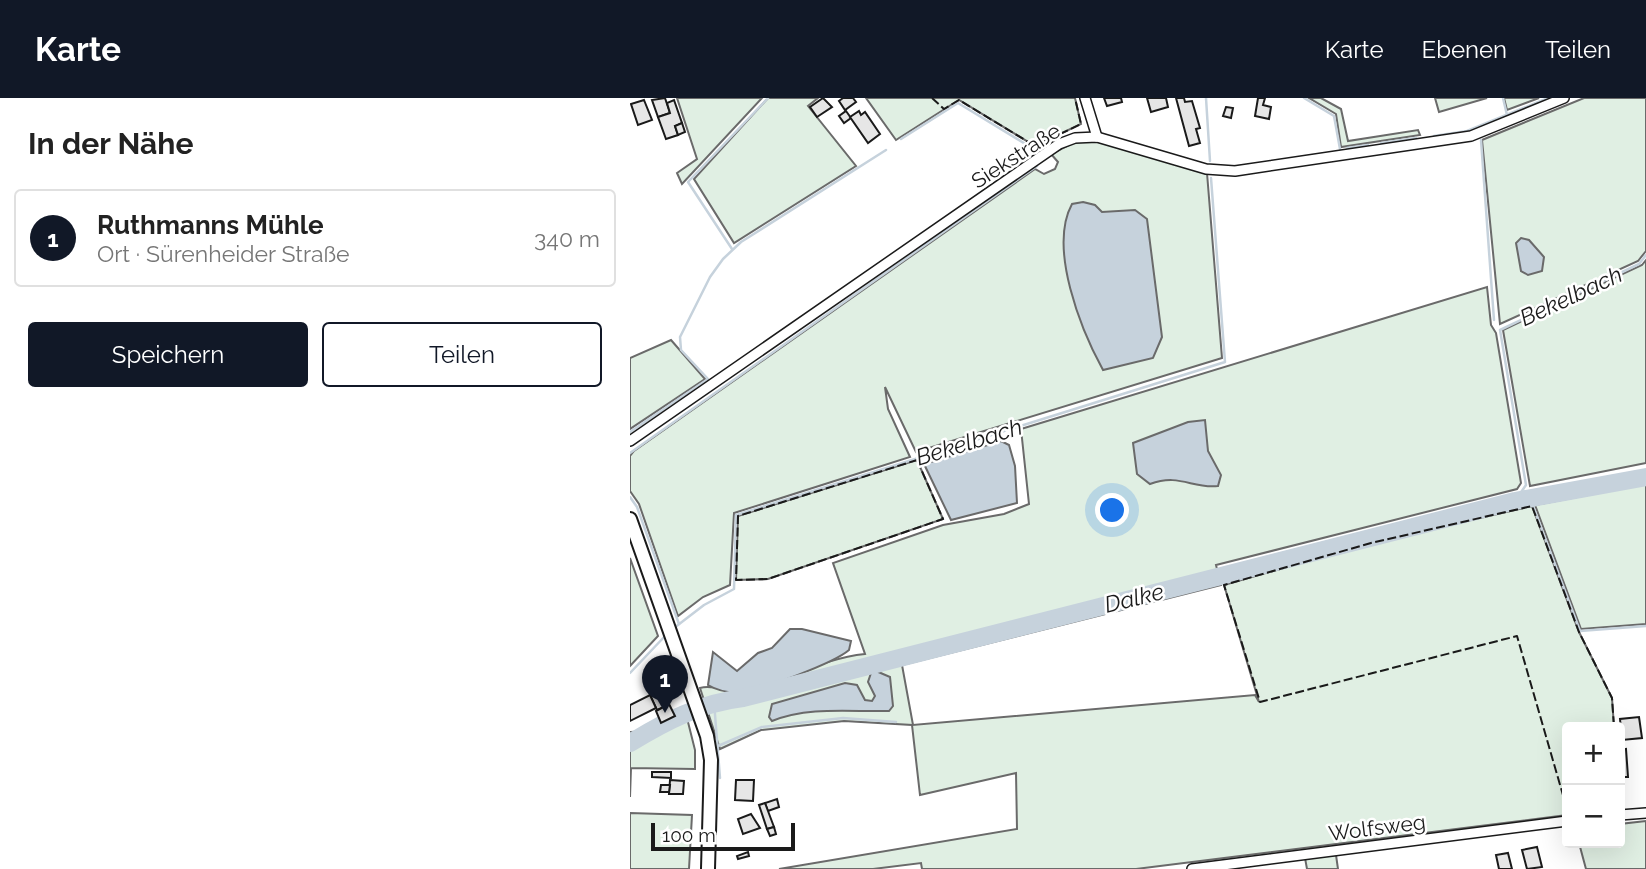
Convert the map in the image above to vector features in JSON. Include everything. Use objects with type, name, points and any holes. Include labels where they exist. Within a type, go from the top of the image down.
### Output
[{"type":"street","points":[[1086,98],[1097,137]]},
{"type":"street","name":"Siekstraße","points":[[630,441],[1059,144],[1076,138],[1097,137],[1206,169],[1235,171],[1471,136],[1564,98]]},
{"type":"street","points":[[630,519],[705,726],[711,760],[708,869]]},
{"type":"street","points":[[1625,815],[1646,813]]},
{"type":"street","name":"Wolfsweg","points":[[1192,869],[1562,822]]},
{"type":"green space","points":[[677,98],[762,98],[682,184],[677,173],[697,159]]},
{"type":"green space","points":[[768,98],[818,98],[808,106],[856,166],[734,243],[694,179]]},
{"type":"green space","points":[[866,98],[1075,98],[1081,124],[1035,146],[959,100],[896,140]]},
{"type":"green space","points":[[1309,98],[1321,98],[1341,109],[1348,141],[1418,130],[1420,135],[1341,147],[1336,114]]},
{"type":"green space","points":[[1435,98],[1487,98],[1439,112]]},
{"type":"green space","points":[[1504,98],[1539,98],[1507,110]]},
{"type":"green space","points":[[1584,98],[1646,98],[1646,251],[1638,261],[1500,324],[1482,140]]},
{"type":"green space","points":[[1093,140],[1207,173],[1222,358],[916,452],[885,387],[888,409],[910,457],[734,513],[730,585],[703,597],[678,616],[639,504],[630,491],[630,456],[634,451],[1035,169],[1044,174],[1055,169],[1058,162],[1051,154],[1077,141]]},
{"type":"green space","points":[[1646,260],[1646,463],[1530,486],[1503,330],[1642,265]]},
{"type":"green space","points":[[1487,287],[1491,325],[1496,333],[1521,483],[1517,489],[1216,565],[1221,585],[902,665],[913,725],[1255,695],[1259,702],[1224,585],[1371,543],[1532,506],[1579,632],[1612,698],[1614,722],[1562,722],[1562,816],[1136,869],[922,869],[921,863],[873,869],[779,869],[1017,829],[1016,773],[920,795],[912,725],[844,721],[761,730],[720,749],[700,688],[743,692],[834,660],[865,654],[833,563],[943,525],[1004,514],[1029,504],[1021,429]]},
{"type":"green space","points":[[671,340],[705,379],[630,429],[630,358]]},
{"type":"green space","points":[[917,460],[943,519],[768,579],[736,580],[738,516]]},
{"type":"green space","points":[[1646,484],[1646,624],[1581,629],[1535,505]]},
{"type":"green space","points":[[630,558],[658,636],[630,666]]},
{"type":"green space","points":[[687,718],[695,750],[695,769],[631,768],[630,797],[630,732],[654,731]]},
{"type":"green space","points":[[630,813],[692,815],[689,869],[630,869]]},
{"type":"green space","points":[[1646,821],[1646,869],[1586,869],[1580,848],[1625,848],[1625,823]]},
{"type":"green space","points":[[1336,855],[1338,869],[1307,869],[1305,858]]},
{"type":"shaded area","points":[[1083,202],[1095,205],[1102,212],[1135,210],[1147,219],[1162,337],[1153,358],[1103,370],[1094,353],[1077,312],[1065,265],[1066,222],[1072,204]]},
{"type":"shaded area","points":[[1521,238],[1529,240],[1544,257],[1542,271],[1528,275],[1521,271],[1516,243]]},
{"type":"shaded area","points":[[1205,420],[1208,451],[1221,475],[1218,486],[1170,480],[1150,484],[1137,474],[1133,443],[1188,422]]},
{"type":"shaded area","points":[[1001,441],[1009,445],[1015,466],[1017,503],[951,520],[924,464]]},
{"type":"shaded area","points":[[790,629],[802,629],[851,641],[849,650],[814,668],[751,690],[728,692],[708,685],[713,652],[737,671],[758,653],[772,648]]},
{"type":"shaded area","points":[[876,671],[890,677],[893,706],[889,711],[801,713],[772,721],[769,717],[772,704],[845,683],[857,685],[865,700],[872,701],[875,696],[868,682],[871,673]]},
{"type":"building","points":[[665,98],[670,113],[658,117],[652,100]]},
{"type":"building","points":[[823,98],[832,107],[817,117],[810,107]]},
{"type":"building","points":[[853,98],[856,102],[845,110],[839,101]]},
{"type":"building","points":[[1104,98],[1121,98],[1122,102],[1107,106]]},
{"type":"building","points":[[1147,98],[1166,98],[1168,107],[1151,112]]},
{"type":"building","points":[[1176,98],[1184,98],[1185,102],[1192,101],[1200,128],[1196,129],[1200,143],[1189,146]]},
{"type":"building","points":[[1258,98],[1265,98],[1263,105],[1271,107],[1269,119],[1255,116]]},
{"type":"building","points":[[644,100],[652,120],[638,125],[631,104]]},
{"type":"building","points":[[674,100],[682,123],[675,126],[678,135],[666,139],[658,117],[670,113],[667,103]]},
{"type":"building","points":[[1226,107],[1233,108],[1231,118],[1223,116]]},
{"type":"building","points":[[846,111],[851,118],[844,123],[839,116]]},
{"type":"building","points":[[859,111],[861,115],[865,112],[880,134],[868,143],[850,117]]},
{"type":"building","points":[[682,123],[685,132],[678,135],[675,126]]},
{"type":"building","points":[[655,659],[662,665],[656,673],[649,667]]},
{"type":"building","points":[[649,667],[657,674],[653,678],[645,671]]},
{"type":"building","points":[[662,689],[669,705],[657,710],[650,695]]},
{"type":"building","points":[[650,695],[656,708],[630,721],[630,705]]},
{"type":"building","points":[[669,704],[675,716],[661,723],[656,711]]},
{"type":"building","points":[[1639,717],[1642,738],[1625,740],[1625,722],[1620,722],[1620,719]]},
{"type":"building","points":[[1626,749],[1628,777],[1625,777]]},
{"type":"building","points":[[652,772],[671,772],[671,778],[652,777]]},
{"type":"building","points":[[670,780],[684,781],[683,794],[669,794]]},
{"type":"building","points":[[736,780],[754,780],[753,801],[735,800]]},
{"type":"building","points":[[661,785],[670,785],[669,792],[660,792]]},
{"type":"building","points":[[777,799],[779,807],[768,811],[765,803]]},
{"type":"building","points":[[765,803],[774,827],[767,829],[759,805]]},
{"type":"building","points":[[751,814],[760,828],[743,834],[738,819]]},
{"type":"building","points":[[774,827],[776,834],[770,836],[767,829]]},
{"type":"building","points":[[1537,847],[1542,867],[1527,869],[1522,850]]},
{"type":"building","points":[[748,852],[749,856],[738,859],[737,856]]},
{"type":"building","points":[[1508,853],[1512,869],[1499,869],[1496,855]]},
{"type":"waterway","points":[[732,249],[688,182],[768,98]]},
{"type":"waterway","name":"Bekelbach","points":[[1206,98],[1210,161]]},
{"type":"waterway","name":"Bekelbach","points":[[1304,98],[1334,116],[1340,149]]},
{"type":"waterway","points":[[1503,98],[1507,115]]},
{"type":"waterway","points":[[1434,136],[1467,131],[1548,98]]},
{"type":"waterway","points":[[901,139],[958,103],[1032,148]]},
{"type":"waterway","name":"Bekelbach","points":[[1381,143],[1416,138]]},
{"type":"waterway","points":[[1481,140],[1494,320]]},
{"type":"waterway","name":"Bekelbach","points":[[1347,148],[1368,145]]},
{"type":"waterway","points":[[630,432],[708,379],[681,350],[680,337],[710,277],[723,259],[741,242],[886,150]]},
{"type":"waterway","points":[[630,453],[1037,166]]},
{"type":"waterway","name":"Bekelbach","points":[[674,628],[704,605],[734,589],[736,515],[1225,362],[1211,178]]},
{"type":"waterway","name":"Bekelbach","points":[[1515,501],[1526,485],[1500,330],[1639,264],[1646,255]]},
{"type":"waterway","name":"Dalke","points":[[630,743],[670,720],[728,700],[1515,501],[1646,477]]},
{"type":"waterway","points":[[630,497],[637,507],[679,624]]},
{"type":"waterway","points":[[1530,498],[1580,631],[1646,626]]},
{"type":"waterway","name":"Bekelbach","points":[[630,673],[666,635]]},
{"type":"waterway","points":[[714,702],[720,778]]},
{"type":"waterway","points":[[718,746],[762,727],[843,718],[896,722]]},
{"type":"fence","points":[[932,98],[944,109],[959,100],[1035,146],[1081,124],[1075,98]]},
{"type":"fence","points":[[917,460],[943,519],[768,579],[736,580],[738,516],[917,460]]},
{"type":"fence","points":[[1562,792],[1517,636],[1260,702],[1224,585],[1371,543],[1532,506],[1579,632],[1612,698],[1614,722]]},
{"type":"place","name":"Ruthmanns Mühle","points":[[665,713]]}]
